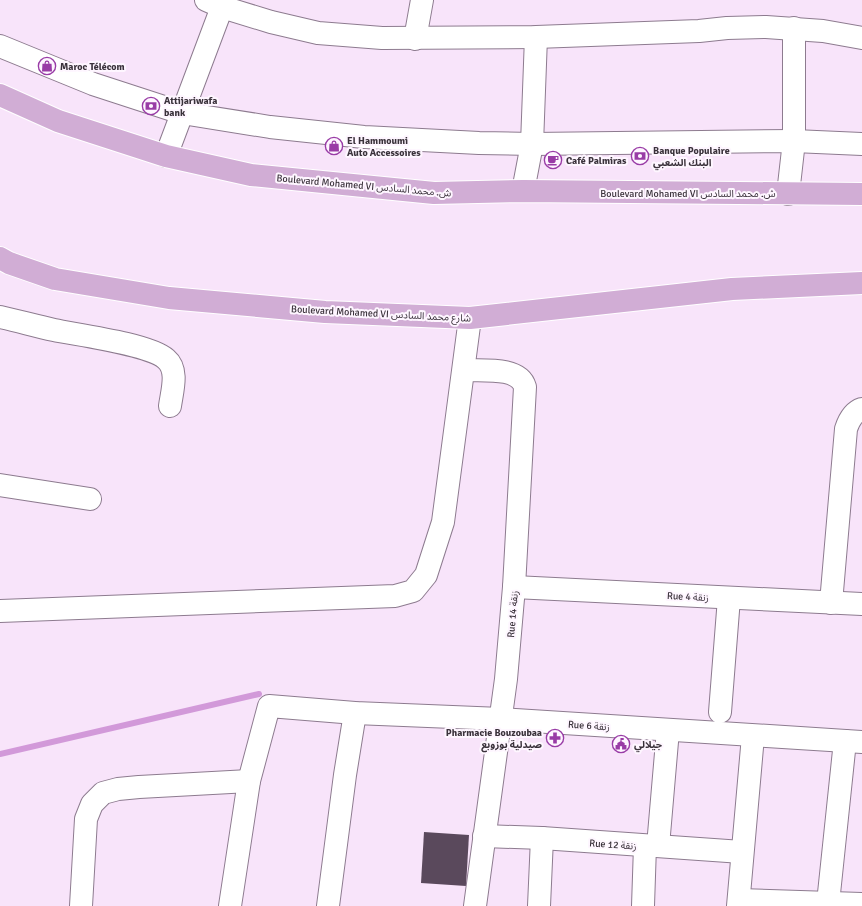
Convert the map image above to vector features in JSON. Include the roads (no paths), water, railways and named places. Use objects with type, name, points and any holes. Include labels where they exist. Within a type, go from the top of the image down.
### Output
[{"type":"main road","name":"Boulevard Mohamed VI ش. محمد السادس","points":[[0,96],[58,120],[166,156],[259,176],[434,193],[523,192],[862,194]]},
{"type":"main road","name":"Boulevard Mohamed VI شارع محمد السادس","points":[[0,258],[9,263],[55,279],[169,298],[325,312],[470,318],[732,289],[862,283]]},
{"type":"street","points":[[415,39],[422,0]]},
{"type":"street","points":[[166,156],[182,112],[214,3],[272,22],[318,33],[382,38],[536,38],[699,32],[727,28],[794,28],[823,31],[862,38]]},
{"type":"street","points":[[788,194],[794,141],[794,28]]},
{"type":"street","points":[[523,192],[532,144],[536,38]]},
{"type":"street","points":[[0,46],[93,84],[182,112],[270,127],[364,137],[532,144],[794,141],[862,144]]},
{"type":"street","points":[[0,317],[122,343],[148,351],[166,360],[174,372],[170,406]]},
{"type":"street","points":[[0,612],[395,596],[413,591],[426,575],[443,522],[470,318]]},
{"type":"street","name":"Rue 14 زنقة","points":[[464,370],[508,372],[518,376],[523,381],[525,387],[514,587],[506,679],[475,906]]},
{"type":"street","points":[[831,603],[846,429],[850,418],[858,410],[862,409]]},
{"type":"street","points":[[0,485],[90,499]]},
{"type":"street","name":"Rue 4 زنقة","points":[[514,587],[862,604]]},
{"type":"street","points":[[720,712],[729,598]]},
{"type":"street","name":"Rue 6 زنقة","points":[[250,781],[269,706],[355,713],[501,719],[754,736],[854,741]]},
{"type":"street","points":[[328,906],[344,774],[355,713]]},
{"type":"street","points":[[643,906],[668,730]]},
{"type":"street","points":[[754,736],[738,903],[862,904]]},
{"type":"street","points":[[828,903],[854,741]]},
{"type":"street","points":[[81,906],[86,818],[92,804],[103,793],[118,789],[139,787],[250,781],[230,906]]},
{"type":"street","name":"Rue 12 زنقة","points":[[484,836],[542,838],[742,852]]},
{"type":"street","points":[[539,906],[542,838]]},
{"type":"waterway","points":[[0,754],[259,694]]},
{"type":"place","name":"Maroc Télécom","points":[[47,66]]},
{"type":"place","name":"Attijariwafa bank","points":[[151,106]]},
{"type":"place","name":"El Hammoumi Auto Accessoires","points":[[334,146]]},
{"type":"place","name":"Banque Populaire البنك الشعبي","points":[[640,156]]},
{"type":"place","name":"Café Palmiras","points":[[553,160]]},
{"type":"place","name":"Pharmacie Bouzoubaa صيدلية بوزوبع","points":[[555,738]]},
{"type":"place","name":"جيلالي","points":[[621,744]]}]
